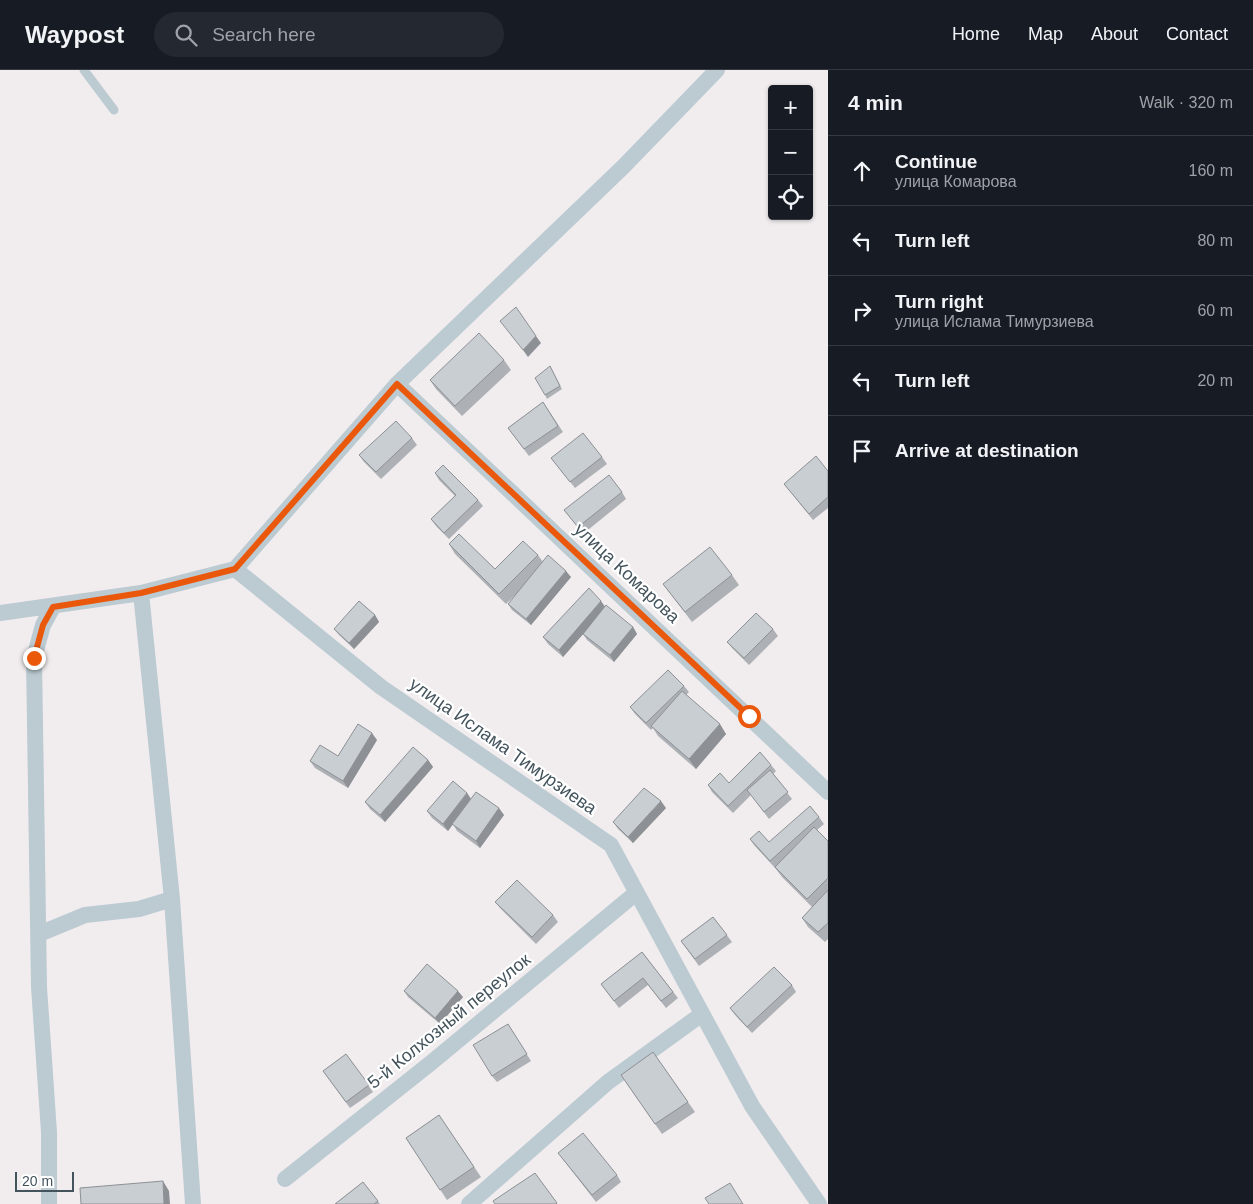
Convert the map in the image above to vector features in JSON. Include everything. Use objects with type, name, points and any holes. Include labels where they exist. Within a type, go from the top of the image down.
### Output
[{"type":"street","points":[[0,613],[53,607],[141,593],[235,569],[397,384],[623,168],[717,70]]},
{"type":"street","name":"улица Комарова","points":[[397,384],[828,792]]},
{"type":"street","name":"улица Ислама Тимурзиева","points":[[235,569],[381,687],[611,845],[752,1106],[819,1204]]},
{"type":"street","points":[[141,593],[172,899],[194,1204]]},
{"type":"street","points":[[49,1204],[49,1132],[40,987],[34,658],[43,625],[53,607]]},
{"type":"street","name":"5-й Колхозный переулок","points":[[285,1179],[432,1062],[636,893]]},
{"type":"street","points":[[39,934],[85,916],[139,909],[172,899]]},
{"type":"street","points":[[469,1204],[608,1082],[702,1014]]},
{"type":"lane","points":[[84,70],[114,110]]},
{"type":"building","points":[[516,307],[536,336],[523,350],[500,321]]},
{"type":"building","points":[[479,333],[504,360],[455,406],[430,380]]},
{"type":"building","points":[[550,366],[560,386],[545,395],[535,378]]},
{"type":"building","points":[[543,402],[558,426],[524,449],[508,428]]},
{"type":"building","points":[[396,421],[412,438],[376,472],[359,455]]},
{"type":"building","points":[[583,433],[602,457],[570,482],[551,458]]},
{"type":"building","points":[[816,456],[828,471],[828,497],[809,514],[784,484]]},
{"type":"building","points":[[443,465],[478,500],[444,533],[431,519],[456,495],[435,473]]},
{"type":"building","points":[[609,475],[622,492],[578,527],[564,510]]},
{"type":"building","points":[[459,534],[495,569],[523,541],[538,555],[499,594],[449,544]]},
{"type":"building","points":[[710,547],[732,575],[685,612],[663,584]]},
{"type":"building","points":[[548,555],[566,571],[526,619],[508,604]]},
{"type":"building","points":[[589,588],[601,601],[559,650],[543,637]]},
{"type":"building","points":[[359,601],[375,615],[349,643],[334,629]]},
{"type":"building","points":[[606,605],[633,627],[610,655],[583,634]]},
{"type":"building","points":[[756,613],[773,629],[744,658],[727,642]]},
{"type":"building","points":[[668,670],[684,686],[646,723],[630,707]]},
{"type":"building","points":[[682,691],[720,724],[689,759],[651,726]]},
{"type":"building","points":[[358,724],[372,733],[343,781],[310,761],[320,745],[338,756]]},
{"type":"building","points":[[413,747],[428,760],[380,815],[365,802]]},
{"type":"building","points":[[760,752],[771,765],[728,806],[708,785],[720,773],[729,783]]},
{"type":"building","points":[[770,770],[788,792],[764,812],[747,790]]},
{"type":"building","points":[[453,781],[467,793],[443,824],[427,811]]},
{"type":"building","points":[[644,788],[661,801],[628,837],[613,822]]},
{"type":"building","points":[[476,792],[499,808],[476,841],[452,824]]},
{"type":"building","points":[[810,806],[819,817],[770,861],[750,839],[759,831],[769,842]]},
{"type":"building","points":[[814,827],[828,841],[828,878],[807,899],[775,867]]},
{"type":"building","points":[[517,880],[553,915],[532,937],[495,902]]},
{"type":"building","points":[[828,890],[828,923],[818,932],[802,918]]},
{"type":"building","points":[[713,917],[727,935],[695,959],[681,941]]},
{"type":"building","points":[[642,952],[673,992],[661,1001],[643,978],[614,1001],[601,984]]},
{"type":"building","points":[[427,964],[458,991],[435,1018],[404,991]]},
{"type":"building","points":[[774,967],[792,985],[747,1027],[730,1008]]},
{"type":"building","points":[[508,1024],[527,1054],[492,1076],[473,1045]]},
{"type":"building","points":[[653,1052],[688,1102],[655,1124],[621,1075]]},
{"type":"building","points":[[346,1054],[369,1085],[346,1102],[323,1071]]},
{"type":"building","points":[[439,1115],[474,1167],[440,1190],[406,1138]]},
{"type":"building","points":[[583,1133],[617,1175],[592,1195],[558,1153]]},
{"type":"building","points":[[535,1173],[556,1204],[495,1204],[493,1201]]},
{"type":"building","points":[[163,1181],[164,1204],[81,1204],[80,1188]]},
{"type":"building","points":[[363,1182],[378,1201],[374,1204],[335,1204]]},
{"type":"building","points":[[730,1183],[743,1204],[709,1204],[705,1198]]},
{"type":"route","points":[[34,658],[43,625],[53,607],[141,593],[235,569],[397,384],[749,716]]}]
